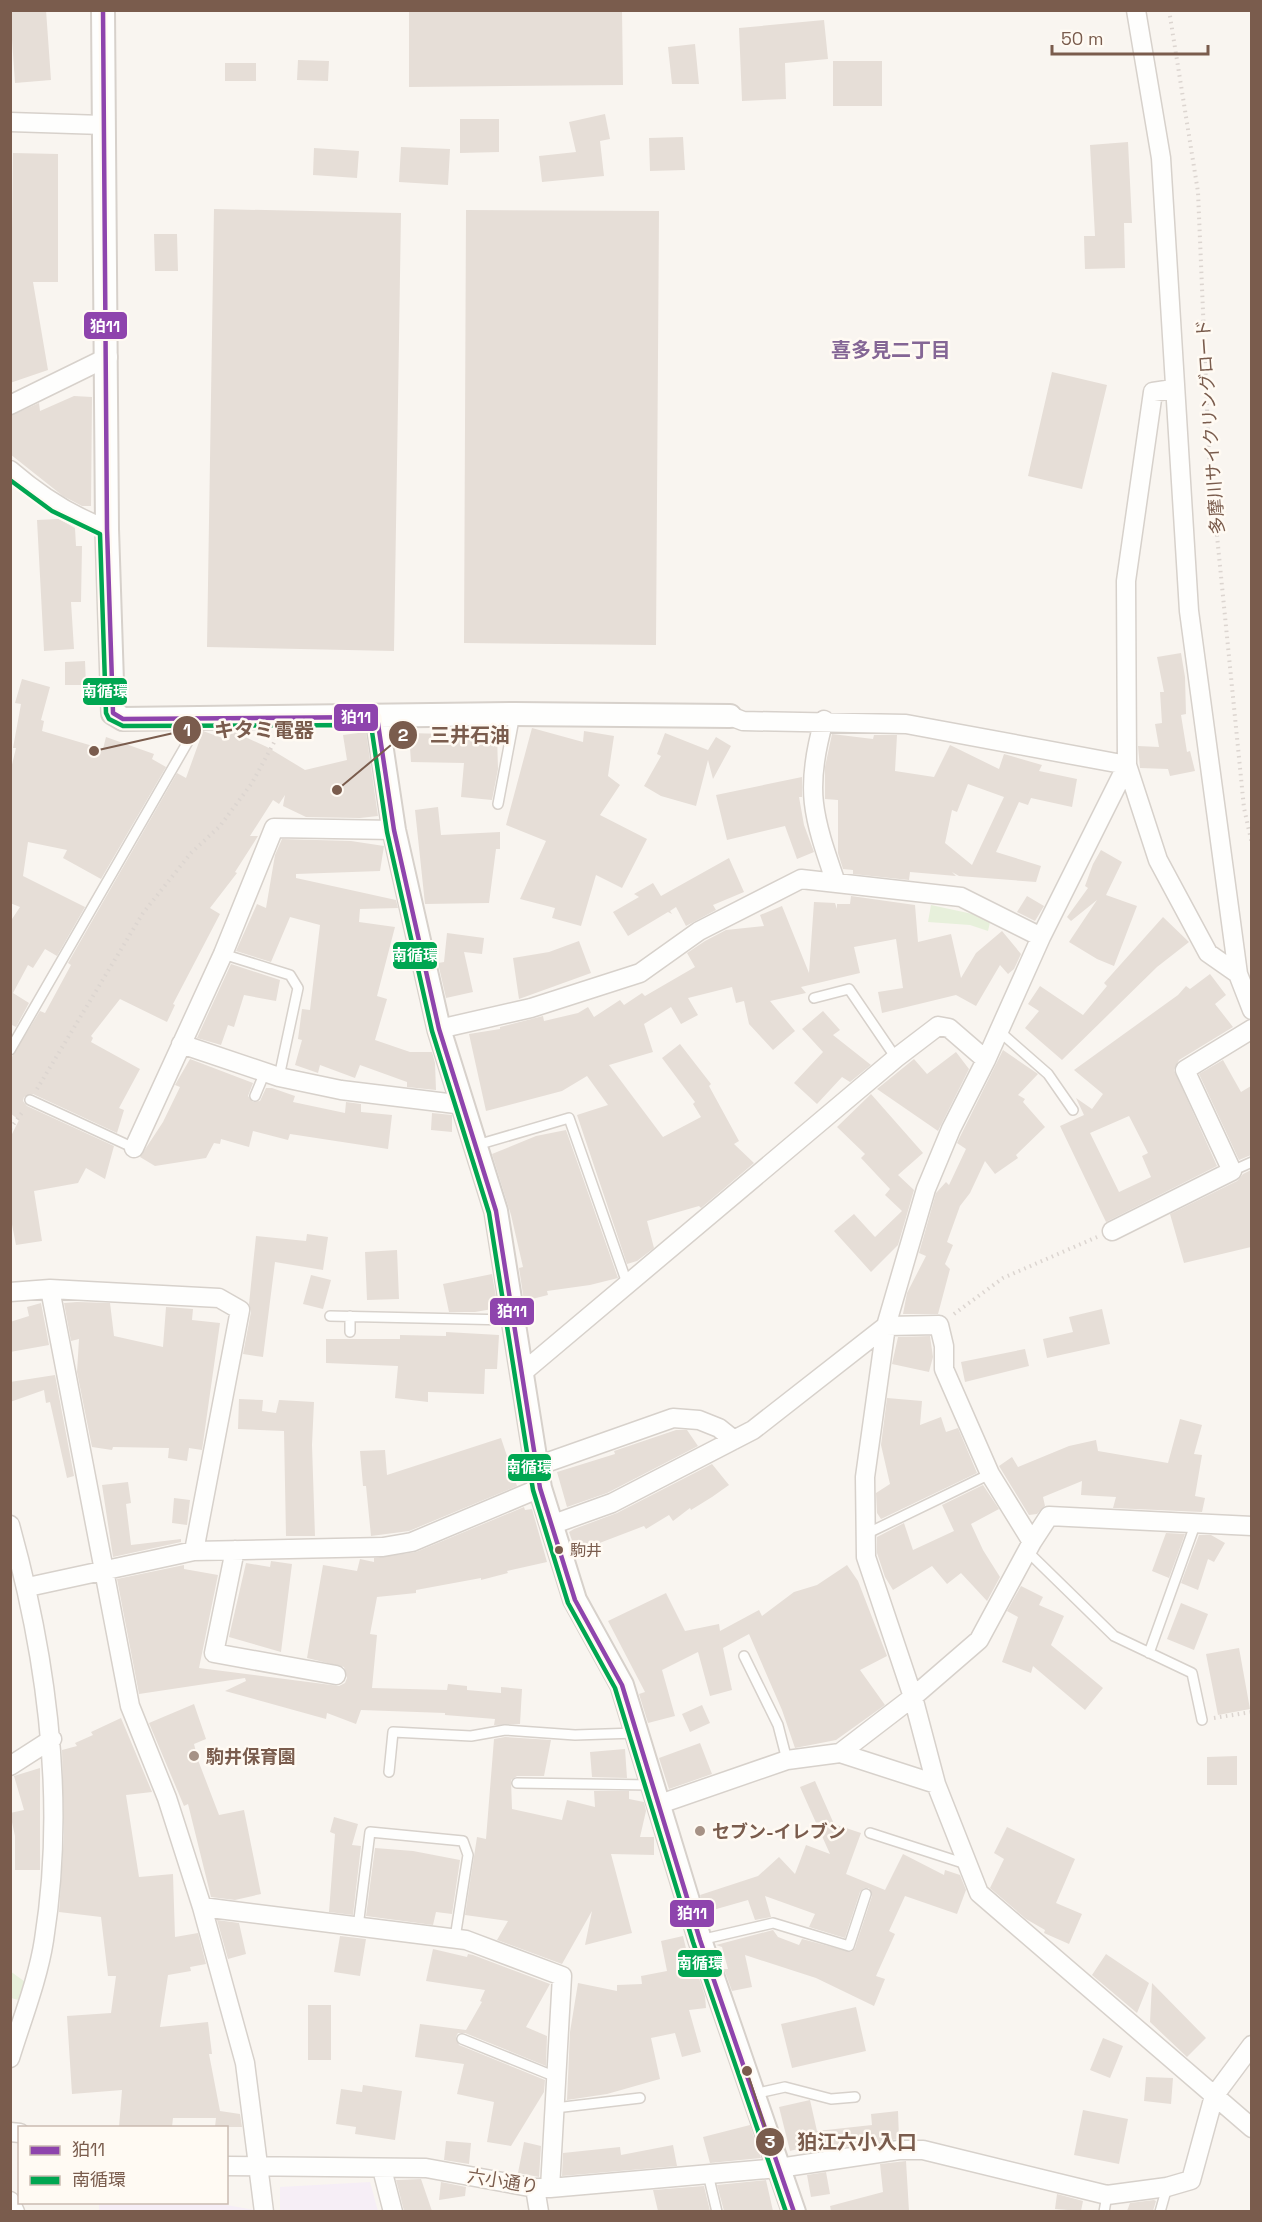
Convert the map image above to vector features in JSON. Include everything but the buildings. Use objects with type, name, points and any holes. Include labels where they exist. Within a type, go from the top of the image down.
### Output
[{"type":"street","points":[[103,10],[108,357],[107,529],[113,713],[123,719],[515,714],[730,716],[743,721],[824,720],[906,724],[1127,765]]},
{"type":"street","points":[[1137,10],[1161,158],[1173,389],[1189,611],[1238,974],[1251,1010]]},
{"type":"street","points":[[10,122],[103,125]]},
{"type":"street","points":[[10,405],[108,357]]},
{"type":"street","points":[[1173,389],[1153,392],[1126,581],[1127,765],[1158,860],[1208,953],[1238,974]]},
{"type":"street","points":[[10,470],[36,492],[76,518],[107,529]]},
{"type":"street","points":[[377,717],[394,830],[439,1029],[496,1211],[539,1477],[551,1525],[574,1600],[622,1685],[639,1733],[655,1795],[700,1940],[794,2211]]},
{"type":"street","points":[[824,720],[812,772],[812,797],[820,837],[837,883]]},
{"type":"street","points":[[1127,765],[1041,937],[986,1059],[951,1129],[926,1189],[886,1326],[865,1477],[866,1557],[913,1697],[936,1784],[979,1893],[1251,2128]]},
{"type":"street","points":[[134,1148],[223,954],[274,828],[394,830]]},
{"type":"street","points":[[439,1029],[531,1008],[640,973],[699,931],[801,879],[961,897],[1041,937]]},
{"type":"street","points":[[522,1373],[896,1058],[938,1026],[944,1026],[986,1059]]},
{"type":"street","points":[[1112,1231],[1232,1171],[1185,1070],[1251,1029]]},
{"type":"street","points":[[181,1044],[272,1075],[341,1090],[464,1105]]},
{"type":"street","points":[[50,1289],[130,1706],[167,1798],[202,1907],[245,2063],[264,2211]]},
{"type":"street","points":[[10,1292],[50,1289],[219,1298],[240,1310],[194,1551]]},
{"type":"street","points":[[551,1525],[612,1503],[753,1430],[886,1326],[939,1325],[944,1346],[944,1369],[990,1474],[1030,1547]]},
{"type":"street","points":[[28,1587],[106,1572],[194,1551],[383,1547],[412,1542],[539,1477],[673,1418],[699,1420],[719,1428],[734,1440]]},
{"type":"street","points":[[840,1753],[913,1697],[979,1640],[1049,1516],[1251,1526]]},
{"type":"street","points":[[10,1525],[28,1587],[52,1739],[52,1867],[44,1942],[10,2058]]},
{"type":"street","points":[[234,1550],[214,1653],[336,1675]]},
{"type":"street","points":[[10,1766],[52,1739]]},
{"type":"street","points":[[655,1795],[787,1760],[840,1753],[936,1784]]},
{"type":"street","points":[[202,1907],[466,1940],[562,1976],[555,2108],[539,2211]]},
{"type":"street","points":[[1105,2203],[1191,2180],[1214,2096],[1251,2045]]},
{"type":"street","name":"六小通り","points":[[228,2166],[426,2168],[543,2188],[779,2168],[899,2150],[923,2150],[1105,2203]]},
{"type":"street","points":[[382,2169],[393,2211]]},
{"type":"street","points":[[10,2200],[15,2211]]},
{"type":"lane","points":[[498,804],[515,714]]},
{"type":"lane","points":[[10,1050],[202,717]]},
{"type":"lane","points":[[223,954],[290,975],[298,988],[272,1075],[255,1096]]},
{"type":"lane","points":[[814,998],[849,989],[896,1058]]},
{"type":"lane","points":[[999,1031],[1048,1074],[1073,1110]]},
{"type":"lane","points":[[30,1100],[134,1148]]},
{"type":"lane","points":[[477,1146],[569,1118],[628,1286]]},
{"type":"lane","points":[[1232,1171],[1251,1162]]},
{"type":"lane","points":[[330,1316],[514,1320]]},
{"type":"lane","points":[[350,1316],[350,1332]]},
{"type":"lane","points":[[864,1535],[990,1474]]},
{"type":"lane","points":[[1149,1653],[1195,1525]]},
{"type":"lane","points":[[1030,1547],[1114,1636],[1192,1673],[1202,1720]]},
{"type":"lane","points":[[744,1656],[777,1725],[787,1760]]},
{"type":"lane","points":[[389,1772],[393,1732],[471,1736],[505,1730],[575,1735],[639,1733]]},
{"type":"lane","points":[[517,1783],[655,1795]]},
{"type":"lane","points":[[358,1927],[370,1832],[463,1841],[468,1855],[454,1938]]},
{"type":"lane","points":[[870,1833],[966,1864]]},
{"type":"lane","points":[[700,1940],[773,1923],[849,1946],[866,1894]]},
{"type":"lane","points":[[462,2039],[556,2078]]},
{"type":"lane","points":[[752,2095],[785,2086],[831,2099],[855,2097]]},
{"type":"lane","points":[[555,2108],[640,2098]]},
{"type":"lane","points":[[708,2174],[717,2211]]},
{"type":"lane","points":[[1160,2211],[1167,2187]]},
{"type":"path","name":"多摩川サイクリングロード","points":[[1169,10],[1198,192],[1209,455],[1244,808],[1251,844]]},
{"type":"path","points":[[10,1129],[143,914],[191,853],[220,826],[252,783],[286,718]]},
{"type":"path","points":[[939,1325],[1003,1278],[1112,1231]]},
{"type":"path","points":[[1202,1720],[1251,1712]]},
{"type":"shaded area","points":[[370,2182],[378,2211],[280,2211],[280,2187]]},
{"type":"shaded area","points":[[99,2204],[222,2204],[260,2211],[99,2212]]},
{"type":"green space","points":[[931,905],[991,918],[988,931],[970,925],[928,922]]},
{"type":"green space","points":[[10,1971],[28,1984],[22,2001],[11,1998]]},
{"type":"transit line","name":"狛11","points":[[103,10],[107,529],[113,713],[123,719],[377,717],[394,830],[439,1029],[496,1211],[540,1488],[575,1600],[622,1685],[700,1940],[794,2212]]},
{"type":"transit line","name":"南循環","points":[[10,480],[52,511],[100,534],[106,713],[109,719],[123,726],[371,725],[387,832],[432,1031],[489,1213],[533,1490],[568,1603],[615,1688],[693,1942],[786,2212]]},
{"type":"place","name":"キタミ電器","points":[[94,751]]},
{"type":"place","name":"三井石油","points":[[337,790]]},
{"type":"place","name":"駒井","points":[[559,1550]]},
{"type":"place","name":"駒井保育園","points":[[194,1756]]},
{"type":"place","name":"セブン-イレブン","points":[[700,1831]]},
{"type":"place","name":"狛江六小入口","points":[[747,2071]]},
{"type":"district","name":"喜多見二丁目","points":[[891,350]]}]
